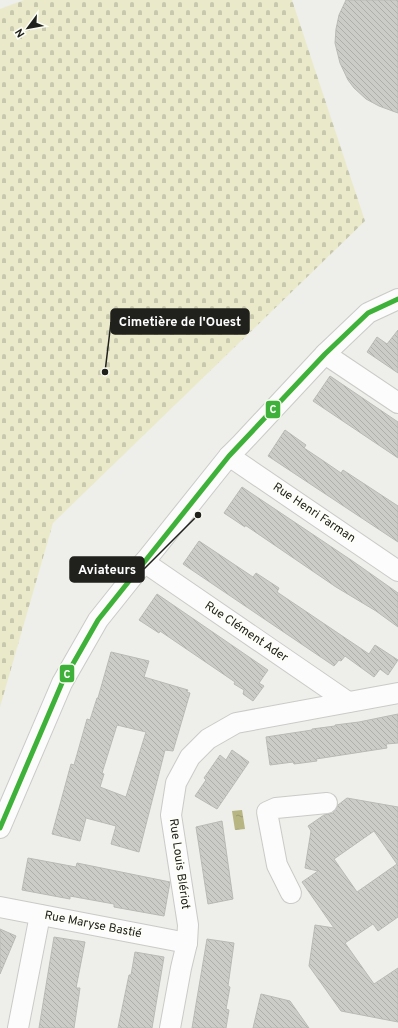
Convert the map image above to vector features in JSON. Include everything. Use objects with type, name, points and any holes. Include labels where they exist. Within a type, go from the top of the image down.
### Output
[{"type":"street","points":[[0,828],[62,683],[98,620],[229,456],[325,354],[368,314],[398,298]]},
{"type":"street","points":[[325,354],[398,403]]},
{"type":"street","name":"Rue Henri Farman","points":[[229,456],[398,571]]},
{"type":"street","name":"Rue Clément Ader","points":[[144,562],[348,702]]},
{"type":"street","name":"Rue Louis Blériot","points":[[170,1028],[187,943],[188,925],[171,815],[176,783],[190,757],[208,739],[236,723],[398,693]]},
{"type":"street","points":[[291,893],[277,865],[267,812],[276,808],[327,803]]},
{"type":"street","name":"Rue Maryse Bastié","points":[[0,907],[187,943]]},
{"type":"street","points":[[18,1028],[40,915]]},
{"type":"green space","points":[[24,0],[292,0],[365,221],[53,523],[0,707],[0,9]]},
{"type":"water","points":[[242,810],[245,829],[235,830],[232,811]]},
{"type":"building","points":[[346,0],[398,0],[398,113],[379,106],[366,99],[348,80],[340,63],[335,43],[336,29],[339,15]]},
{"type":"building","points":[[398,330],[398,373],[367,352],[377,337],[387,344]]},
{"type":"building","points":[[330,376],[398,422],[398,458],[313,401]]},
{"type":"building","points":[[285,430],[306,445],[304,448],[341,473],[343,470],[398,506],[398,542],[268,456]]},
{"type":"building","points":[[242,487],[398,593],[398,627],[245,525],[245,527],[224,513]]},
{"type":"building","points":[[199,541],[253,577],[256,573],[279,588],[277,592],[369,654],[375,645],[398,660],[388,675],[380,669],[374,677],[345,656],[334,666],[183,564]]},
{"type":"building","points":[[157,594],[268,670],[259,683],[264,686],[253,701],[243,694],[244,690],[234,684],[235,682],[160,631],[159,633],[139,620]]},
{"type":"building","points":[[111,652],[149,661],[144,677],[188,690],[187,692],[190,693],[173,751],[165,750],[139,852],[111,844],[116,826],[86,818],[80,841],[52,834],[71,764],[74,765],[87,719],[90,720]],"holes":[[[117,725],[146,732],[126,797],[100,787],[104,774],[102,773]]]},
{"type":"building","points":[[398,714],[398,743],[386,744],[387,748],[316,759],[317,761],[270,765],[266,737]]},
{"type":"building","points":[[232,750],[249,762],[217,809],[195,796],[206,780],[204,778],[220,755],[226,760]]},
{"type":"building","points":[[347,798],[398,807],[398,917],[378,931],[373,924],[345,943],[374,984],[398,968],[398,1022],[341,1011],[309,966],[315,925],[334,928],[302,882],[318,871],[305,868],[311,831],[308,826],[324,815],[333,813],[338,805]],"holes":[[[374,831],[397,864],[357,892],[334,859]]]},
{"type":"building","points":[[222,821],[233,899],[208,904],[196,827]]},
{"type":"building","points":[[28,858],[76,867],[77,863],[170,882],[164,916],[114,907],[114,904],[70,896],[70,899],[22,890]]},
{"type":"building","points":[[0,929],[16,936],[0,974]]},
{"type":"building","points":[[54,937],[85,942],[76,988],[80,988],[74,1028],[39,1028]]},
{"type":"building","points":[[207,939],[234,943],[228,986],[230,987],[226,1009],[229,1010],[226,1028],[192,1028]]},
{"type":"building","points":[[135,952],[164,957],[152,1028],[118,1028],[129,975],[131,975]]},
{"type":"building","points":[[261,994],[290,1001],[309,1028],[253,1028]]},
{"type":"transit line","name":"C","points":[[0,828],[62,683],[98,620],[229,456],[325,354],[368,313],[398,299]]},
{"type":"place","name":"Cimetière de l'Ouest","points":[[105,372]]},
{"type":"place","name":"Aviateurs","points":[[198,515]]}]
